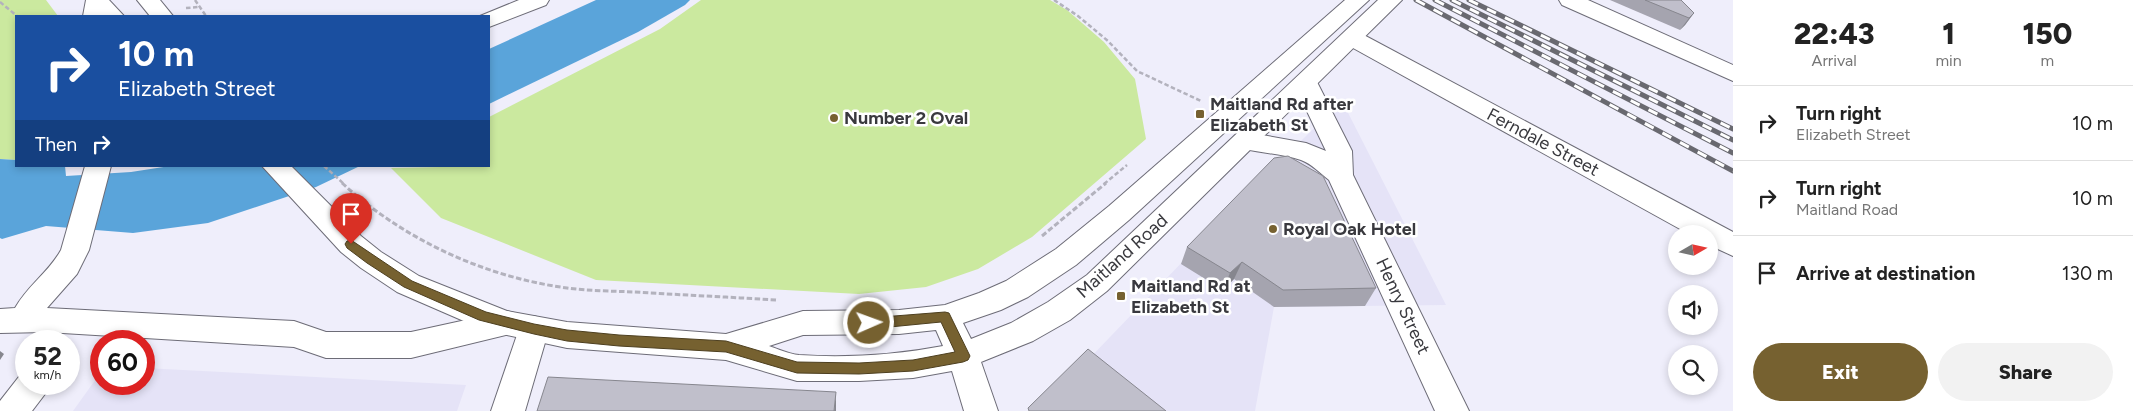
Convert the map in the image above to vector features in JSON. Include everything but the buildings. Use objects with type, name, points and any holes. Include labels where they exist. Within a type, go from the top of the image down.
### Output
[{"type":"main road","points":[[94,15],[97,0]]},
{"type":"main road","points":[[97,0],[111,15]]},
{"type":"main road","points":[[490,20],[538,0]]},
{"type":"main road","name":"Maitland Road","points":[[726,347],[803,323],[899,322],[945,317],[966,312],[1017,288],[1066,257],[1247,100],[1357,17],[1391,0]]},
{"type":"main road","points":[[1570,0],[1727,68]]},
{"type":"main road","name":"Maitland Road","points":[[276,167],[351,244],[394,276],[438,298],[521,326],[567,335],[726,347],[797,368],[913,366],[963,356],[1022,332],[1059,311],[1097,283],[1305,82],[1357,17]]},
{"type":"main road","name":"Ferndale Street","points":[[1357,17],[1733,245]]},
{"type":"main road","name":"Henry Street","points":[[1305,82],[1339,151],[1340,175],[1452,411]]},
{"type":"main road","name":"Henry Street","points":[[1245,140],[1306,152],[1319,158],[1340,175]]},
{"type":"main road","points":[[12,321],[34,302],[67,266],[75,250],[98,170]]},
{"type":"main road","points":[[945,317],[963,356],[982,411]]},
{"type":"main road","points":[[12,321],[60,330]]},
{"type":"main road","points":[[80,332],[294,334],[326,345],[411,345],[521,326],[508,411]]},
{"type":"main road","points":[[12,411],[24,395]]},
{"type":"path","points":[[195,0],[205,15]]},
{"type":"path","points":[[1054,0],[1078,16],[1108,41],[1137,71],[1201,101]]},
{"type":"path","points":[[0,2],[16,15]]},
{"type":"path","points":[[186,8],[200,7]]},
{"type":"path","points":[[1036,241],[1130,162]]},
{"type":"path","points":[[325,167],[379,213],[419,240],[458,259],[541,283],[577,288],[781,300]]},
{"type":"shaded area","points":[[1342,101],[1446,305],[1274,307],[1255,411],[1142,411],[1084,364],[1266,175]]},
{"type":"shaded area","points":[[155,369],[466,385],[457,411],[73,411],[90,387],[90,395],[155,395]]},
{"type":"green space","points":[[0,0],[46,0],[57,15],[15,15],[15,160],[0,159]]},
{"type":"green space","name":"Number 2 Oval","points":[[701,0],[1050,0],[1067,10],[1104,42],[1135,79],[1146,139],[1032,237],[978,269],[926,287],[859,294],[596,280],[441,218],[391,168],[490,167],[490,116],[660,29]]},
{"type":"water","points":[[596,0],[690,0],[685,5],[638,32],[490,104],[490,49]]},
{"type":"water","points":[[0,159],[15,160],[15,167],[65,167],[66,176],[131,172],[164,167],[358,167],[316,187],[208,223],[133,233],[46,226],[0,238]]},
{"type":"railway","points":[[1416,0],[1733,171]]},
{"type":"railway","points":[[1435,0],[1733,153]]},
{"type":"railway","points":[[1452,0],[1733,140]]},
{"type":"railway","points":[[1469,0],[1733,129]]},
{"type":"place","name":"Maitland Rd after Elizabeth St","points":[[1200,114]]},
{"type":"place","name":"Number 2 Oval","points":[[834,118]]},
{"type":"place","name":"Royal Oak Hotel","points":[[1273,229]]},
{"type":"place","name":"Maitland Rd at Elizabeth St","points":[[1121,296]]},
{"type":"route","points":[[351,244],[394,276],[438,298],[484,316],[534,329],[567,335],[619,340],[726,347],[797,368],[913,366],[963,356],[945,317],[869,323]]}]
